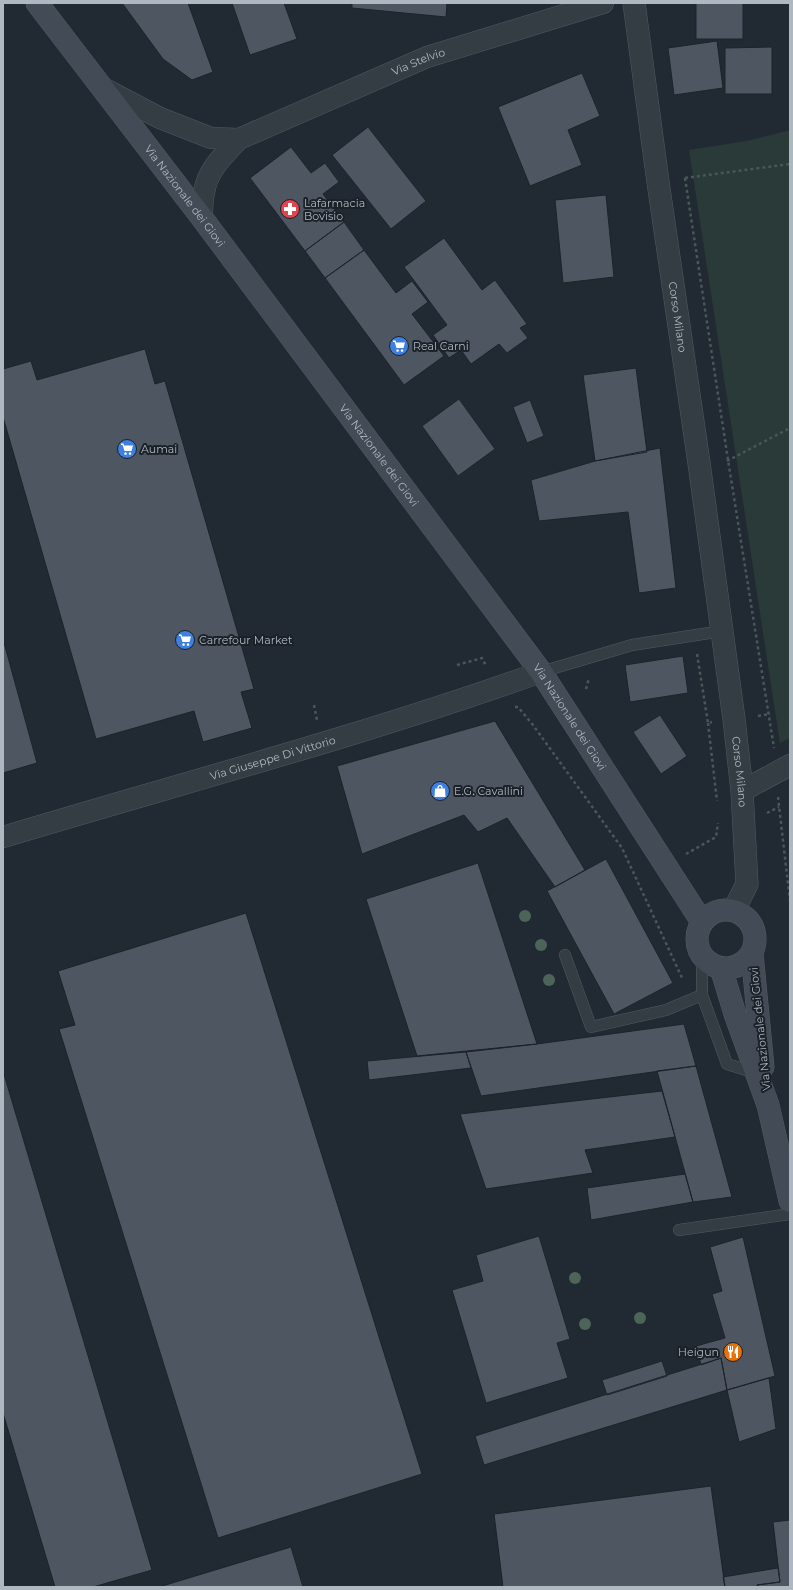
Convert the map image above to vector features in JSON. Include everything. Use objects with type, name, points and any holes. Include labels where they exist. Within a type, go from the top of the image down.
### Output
[{"type":"main road","name":"Via Nazionale dei Giovi","points":[[37,3],[202,218],[541,672],[702,922]]},
{"type":"main road","points":[[724,909],[734,910],[745,917],[753,927],[755,940],[752,953],[748,958],[739,965],[721,968],[710,964],[702,956],[697,944],[697,933],[702,922],[708,915],[724,909]]},
{"type":"main road","name":"Via Nazionale dei Giovi","points":[[752,953],[768,1105]]},
{"type":"main road","name":"Via Nazionale dei Giovi","points":[[721,968],[735,1014],[768,1105],[789,1190]]},
{"type":"street","name":"Via Stelvio","points":[[202,218],[204,192],[208,176],[218,162],[239,139],[427,58],[604,3]]},
{"type":"street","name":"Corso Milano","points":[[634,3],[658,182],[699,463],[734,719],[742,791],[747,884],[734,910]]},
{"type":"street","name":"Via Stelvio","points":[[103,88],[160,118],[211,138],[239,139]]},
{"type":"street","name":"Via Giuseppe Di Vittorio","points":[[3,836],[316,744],[488,691],[541,672]]},
{"type":"street","points":[[742,791],[785,757]]},
{"type":"lane","points":[[541,672],[632,645],[722,631]]},
{"type":"lane","points":[[565,955],[591,1027],[666,1010],[702,995]]},
{"type":"lane","name":"Via Nazionale dei Giovi","points":[[702,956],[702,995],[727,1064],[756,1073]]},
{"type":"lane","points":[[679,1230],[790,1214]]},
{"type":"path","points":[[658,182],[790,164]]},
{"type":"path","points":[[685,178],[728,460],[775,751],[785,757]]},
{"type":"path","points":[[699,463],[728,460],[790,428]]},
{"type":"path","points":[[696,647],[708,723],[770,714]]},
{"type":"path","points":[[586,689],[587,680],[592,675]]},
{"type":"path","points":[[533,724],[622,848],[683,980]]},
{"type":"path","points":[[779,808],[790,901]]},
{"type":"path","points":[[682,856],[716,837],[719,819]]},
{"type":"shaded area","points":[[790,130],[790,738],[780,743],[689,150],[747,141]]},
{"type":"building","points":[[122,3],[188,3],[213,72],[192,80],[163,59]]},
{"type":"building","points":[[232,3],[284,3],[297,39],[250,55]]},
{"type":"building","points":[[352,3],[447,3],[446,17],[352,8]]},
{"type":"building","points":[[696,3],[743,3],[743,39],[696,39]]},
{"type":"building","points":[[717,41],[723,88],[674,95],[668,48]]},
{"type":"building","points":[[772,47],[772,94],[725,94],[725,48]]},
{"type":"building","points":[[582,73],[600,116],[568,130],[582,165],[530,186],[498,107]]},
{"type":"building","points":[[368,127],[426,201],[391,229],[332,155]]},
{"type":"building","points":[[291,147],[311,173],[325,163],[339,182],[323,194],[344,222],[305,251],[250,178]]},
{"type":"building","points":[[606,195],[614,277],[563,283],[555,200]]},
{"type":"building","points":[[344,222],[364,250],[325,278],[305,251]]},
{"type":"building","points":[[444,238],[482,290],[495,280],[527,324],[520,328],[528,338],[507,353],[499,344],[471,364],[461,350],[449,358],[433,335],[447,325],[404,267]]},
{"type":"building","points":[[364,250],[396,293],[412,281],[428,302],[412,314],[444,356],[404,385],[325,278]]},
{"type":"building","points":[[145,349],[155,384],[165,381],[254,689],[241,692],[252,728],[203,742],[194,711],[96,739],[3,417],[3,369],[31,361],[37,380]]},
{"type":"building","points":[[636,368],[647,452],[595,461],[583,375]]},
{"type":"building","points":[[459,399],[495,449],[458,476],[422,426]]},
{"type":"building","points":[[530,400],[544,436],[527,443],[513,407]]},
{"type":"building","points":[[660,448],[676,588],[639,593],[628,512],[539,521],[531,480],[595,461]]},
{"type":"building","points":[[3,639],[37,763],[3,773]]},
{"type":"building","points":[[683,656],[688,693],[630,702],[625,665]]},
{"type":"building","points":[[660,715],[687,756],[661,774],[633,732]]},
{"type":"building","name":"E.G. Cavallini","points":[[495,721],[585,870],[555,887],[507,818],[478,832],[464,815],[362,854],[337,766]]},
{"type":"building","points":[[606,859],[673,983],[614,1014],[547,891]]},
{"type":"building","points":[[478,863],[537,1044],[417,1056],[366,899]]},
{"type":"building","points":[[246,913],[422,1474],[218,1538],[59,1029],[75,1025],[58,971]]},
{"type":"building","points":[[684,1024],[696,1066],[481,1096],[466,1052],[537,1044]]},
{"type":"building","points":[[466,1052],[471,1068],[369,1080],[367,1061]]},
{"type":"building","points":[[696,1066],[732,1197],[693,1202],[657,1071]]},
{"type":"building","points":[[3,1071],[152,1570],[93,1587],[55,1587],[3,1413]]},
{"type":"building","points":[[662,1091],[675,1137],[585,1150],[593,1173],[486,1189],[460,1114]]},
{"type":"building","points":[[685,1174],[693,1202],[591,1220],[587,1188]]},
{"type":"building","points":[[539,1236],[570,1339],[557,1343],[568,1378],[486,1403],[452,1290],[483,1281],[476,1255]]},
{"type":"building","points":[[743,1237],[775,1376],[727,1390],[721,1358],[701,1365],[696,1346],[725,1338],[712,1294],[722,1291],[710,1247]]},
{"type":"building","points":[[721,1358],[727,1390],[484,1465],[475,1436]]},
{"type":"building","points":[[662,1361],[667,1376],[607,1395],[602,1380]]},
{"type":"building","points":[[769,1378],[776,1429],[739,1442],[727,1390]]},
{"type":"building","points":[[711,1486],[725,1587],[503,1587],[494,1514]]},
{"type":"building","points":[[790,1520],[790,1587],[758,1587],[757,1585],[780,1582],[773,1522]]},
{"type":"building","points":[[291,1547],[303,1587],[159,1587]]},
{"type":"building","points":[[778,1568],[780,1582],[757,1585],[758,1587],[725,1587],[723,1577]]},
{"type":"place","name":"Lafarmacia Bovisio","points":[[290,209]]},
{"type":"place","name":"Real Carni","points":[[399,346]]},
{"type":"place","name":"Aumai","points":[[127,449]]},
{"type":"place","name":"Carrefour Market","points":[[185,640]]},
{"type":"place","name":"E.G. Cavallini","points":[[440,791]]},
{"type":"place","name":"Heigun","points":[[733,1352]]}]
